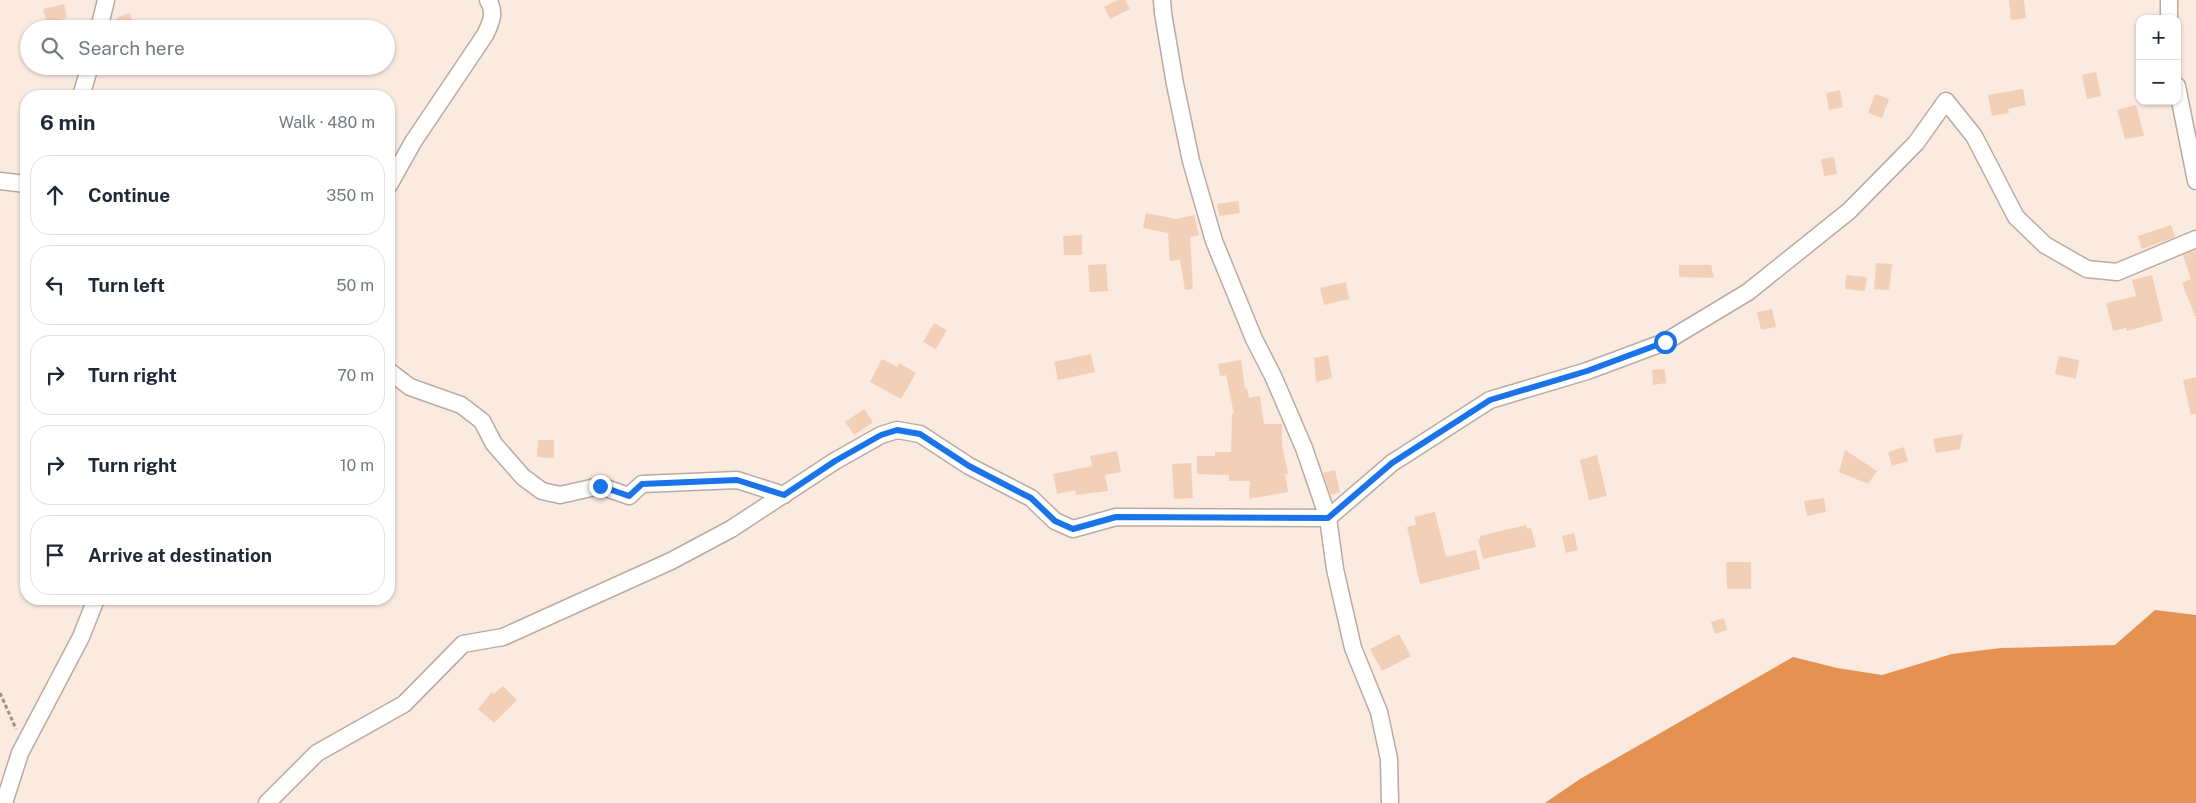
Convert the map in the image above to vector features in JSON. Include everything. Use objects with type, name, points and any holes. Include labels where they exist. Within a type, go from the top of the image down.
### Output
[{"type":"street","points":[[101,20],[106,0]]},
{"type":"street","points":[[395,174],[413,142],[493,21],[492,6],[488,0]]},
{"type":"street","points":[[1162,0],[1162,13],[1191,161],[1214,241],[1254,339],[1273,376],[1304,448],[1328,518],[1335,570],[1353,648],[1379,712],[1389,759],[1390,803]]},
{"type":"street","points":[[2169,0],[2169,15]]},
{"type":"street","points":[[83,90],[87,75]]},
{"type":"street","points":[[267,803],[317,753],[404,704],[463,644],[502,637],[671,561],[731,529],[835,461],[881,435],[897,430],[920,434],[969,466],[1031,498],[1055,521],[1073,529],[1116,517],[1328,518],[1392,463],[1490,400],[1587,371],[1665,342],[1748,292],[1849,210],[1916,143],[1946,102],[1974,136],[2016,217],[2045,245],[2087,269],[2117,272],[2196,239]]},
{"type":"street","points":[[2181,105],[2196,181]]},
{"type":"street","points":[[0,181],[20,183]]},
{"type":"street","points":[[395,376],[410,388],[461,405],[482,421],[494,444],[523,477],[542,491],[560,495],[600,486],[629,496],[642,484],[737,480],[784,495]]},
{"type":"street","points":[[4,803],[20,754],[81,637],[94,605]]},
{"type":"path","points":[[0,693],[16,729],[20,754]]},
{"type":"shaded area","points":[[2155,610],[2196,615],[2196,803],[1545,803],[1580,779],[1793,657],[1837,668],[1882,675],[1952,654],[2001,648],[2115,645]]},
{"type":"building","points":[[1118,0],[1125,0],[1130,9],[1110,19],[1104,7]]},
{"type":"building","points":[[2009,0],[2024,0],[2026,18],[2011,20]]},
{"type":"building","points":[[64,4],[67,18],[46,20],[43,9]]},
{"type":"building","points":[[130,13],[132,20],[117,20],[116,18]]},
{"type":"building","points":[[2096,72],[2101,96],[2087,99],[2082,75]]},
{"type":"building","points":[[2023,89],[2026,105],[2008,109],[2009,113],[1992,116],[1988,95]]},
{"type":"building","points":[[1840,90],[1843,107],[1829,110],[1826,93]]},
{"type":"building","points":[[1875,94],[1889,99],[1882,118],[1868,113]]},
{"type":"building","points":[[2136,105],[2144,136],[2125,139],[2117,110]]},
{"type":"building","points":[[1834,157],[1837,174],[1824,176],[1821,159]]},
{"type":"building","points":[[1238,201],[1240,213],[1219,216],[1217,204]]},
{"type":"building","points":[[1146,213],[1176,219],[1194,215],[1199,235],[1190,237],[1193,289],[1185,290],[1180,260],[1170,261],[1168,233],[1143,228]]},
{"type":"building","points":[[2171,225],[2175,237],[2142,249],[2138,236]]},
{"type":"building","points":[[1082,235],[1082,255],[1064,255],[1063,236]]},
{"type":"building","points":[[2196,250],[2195,316],[2182,283],[2191,279],[2183,255]]},
{"type":"building","points":[[1876,263],[1892,264],[1889,290],[1874,289]]},
{"type":"building","points":[[1106,264],[1108,291],[1090,292],[1088,265]]},
{"type":"building","points":[[1679,265],[1711,265],[1714,278],[1679,277]]},
{"type":"building","points":[[1846,275],[1867,277],[1865,291],[1845,289]]},
{"type":"building","points":[[2152,275],[2163,321],[2127,331],[2126,328],[2113,331],[2106,303],[2136,296],[2132,280]]},
{"type":"building","points":[[1346,282],[1349,299],[1324,305],[1320,288]]},
{"type":"building","points":[[1772,309],[1776,327],[1761,330],[1757,312]]},
{"type":"building","points":[[934,323],[947,330],[936,349],[923,342]]},
{"type":"building","points":[[1091,354],[1095,372],[1058,380],[1054,362]]},
{"type":"building","points":[[1328,355],[1332,378],[1316,382],[1314,358]]},
{"type":"building","points":[[2059,356],[2079,360],[2076,379],[2055,374]]},
{"type":"building","points":[[882,359],[897,367],[899,363],[916,373],[901,399],[870,382]]},
{"type":"building","points":[[1241,360],[1245,389],[1247,388],[1249,398],[1260,396],[1264,424],[1282,424],[1282,445],[1288,474],[1285,474],[1288,492],[1249,499],[1250,481],[1229,481],[1229,475],[1197,474],[1197,456],[1215,456],[1215,452],[1231,452],[1232,414],[1234,414],[1226,375],[1220,376],[1218,364]]},
{"type":"building","points":[[1665,369],[1666,383],[1653,385],[1652,370]]},
{"type":"building","points":[[2196,377],[2196,414],[2191,415],[2183,380]]},
{"type":"building","points":[[864,409],[873,422],[854,435],[845,422]]},
{"type":"building","points":[[1963,434],[1960,449],[1936,453],[1933,439]]},
{"type":"building","points":[[538,440],[554,440],[554,458],[537,457]]},
{"type":"building","points":[[1904,447],[1908,461],[1892,466],[1888,452]]},
{"type":"building","points":[[1845,450],[1877,471],[1868,484],[1839,472]]},
{"type":"building","points":[[1117,451],[1121,472],[1105,475],[1108,491],[1076,495],[1075,490],[1057,494],[1053,474],[1092,466],[1090,456]]},
{"type":"building","points":[[1597,455],[1607,496],[1589,500],[1580,460]]},
{"type":"building","points":[[1191,463],[1193,498],[1174,499],[1172,464]]},
{"type":"building","points":[[1335,470],[1340,492],[1331,495],[1323,473]]},
{"type":"building","points":[[1824,498],[1826,512],[1807,516],[1804,501]]},
{"type":"building","points":[[1435,512],[1446,557],[1476,550],[1480,569],[1420,584],[1407,527],[1416,525],[1414,517]]},
{"type":"building","points":[[1526,525],[1527,529],[1531,528],[1536,547],[1483,559],[1478,540],[1480,536]]},
{"type":"building","points":[[1574,533],[1578,550],[1566,553],[1562,536]]},
{"type":"building","points":[[1726,562],[1751,562],[1751,589],[1727,589]]},
{"type":"building","points":[[1724,618],[1727,630],[1715,634],[1711,622]]},
{"type":"building","points":[[1399,634],[1411,656],[1382,671],[1370,649]]},
{"type":"building","points":[[503,686],[517,700],[494,723],[478,709],[492,692],[494,694]]},
{"type":"route","points":[[600,486],[629,496],[642,484],[737,480],[784,495],[835,461],[881,435],[897,430],[920,434],[969,466],[1031,498],[1055,521],[1073,529],[1116,517],[1328,518],[1392,463],[1490,400],[1587,371],[1665,342]]}]
